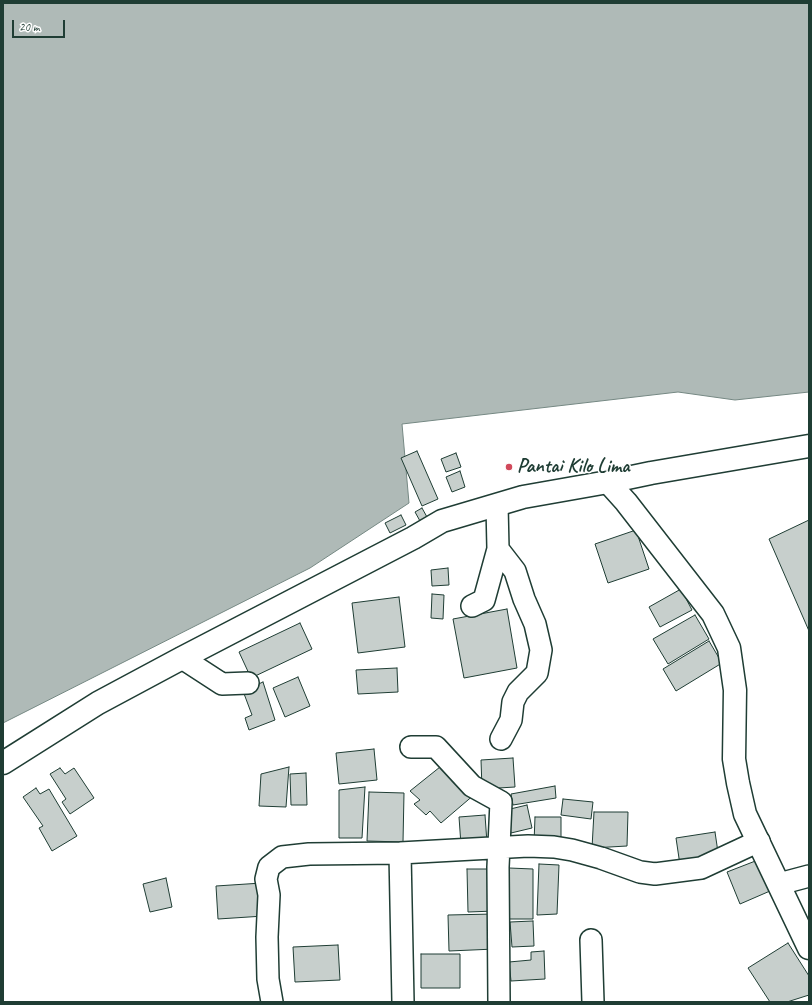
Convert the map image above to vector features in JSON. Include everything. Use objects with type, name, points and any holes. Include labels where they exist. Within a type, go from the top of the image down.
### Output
[{"type":"main road","points":[[3,763],[98,703],[442,521],[523,497],[809,446]]},
{"type":"main road","points":[[608,482],[635,514],[713,614],[729,648],[735,690],[734,759],[745,814],[809,948]]},
{"type":"street","points":[[472,606],[484,600],[498,549],[498,505]]},
{"type":"street","points":[[498,549],[515,571],[524,600],[535,624],[541,650],[537,673],[518,692],[512,702],[511,720],[501,739]]},
{"type":"street","points":[[182,658],[222,684],[248,683]]},
{"type":"street","points":[[411,747],[436,747],[472,786],[501,802],[498,867],[499,1002]]},
{"type":"street","points":[[272,1002],[268,979],[269,895],[266,879],[269,867],[282,857],[309,854],[400,853],[528,846],[554,847],[601,858],[640,872],[655,874],[701,868],[759,842]]},
{"type":"street","points":[[400,853],[403,1002]]},
{"type":"street","points":[[779,884],[809,876]]},
{"type":"street","points":[[591,940],[592,1002]]},
{"type":"shaded area","points":[[3,3],[809,3],[809,392],[735,400],[678,392],[402,424],[409,503],[310,568],[3,723]]},
{"type":"building","points":[[417,451],[438,499],[422,506],[401,458]]},
{"type":"building","points":[[456,453],[461,467],[446,472],[441,459]]},
{"type":"building","points":[[460,471],[465,487],[452,492],[446,477]]},
{"type":"building","points":[[422,508],[427,517],[420,521],[415,512]]},
{"type":"building","points":[[401,515],[406,525],[390,533],[385,523]]},
{"type":"building","points":[[809,520],[809,631],[769,539]]},
{"type":"building","points":[[636,530],[649,569],[608,583],[595,544]]},
{"type":"building","points":[[448,568],[449,585],[432,586],[431,570]]},
{"type":"building","points":[[681,589],[692,610],[660,627],[649,607]]},
{"type":"building","points":[[432,594],[444,595],[443,619],[431,618]]},
{"type":"building","points":[[399,597],[405,647],[358,653],[352,603]]},
{"type":"building","points":[[507,609],[517,668],[464,678],[453,619]]},
{"type":"building","points":[[695,615],[709,639],[668,664],[653,639]]},
{"type":"building","points":[[300,623],[312,649],[251,678],[239,652]]},
{"type":"building","points":[[709,641],[722,663],[676,691],[663,669]]},
{"type":"building","points":[[397,668],[398,692],[358,694],[356,670]]},
{"type":"building","points":[[298,677],[310,706],[285,717],[273,688]]},
{"type":"building","points":[[263,682],[275,720],[249,730],[245,718],[252,715],[243,691]]},
{"type":"building","points":[[374,749],[377,780],[339,784],[336,753]]},
{"type":"building","points":[[513,758],[515,787],[482,789],[481,760]]},
{"type":"building","points":[[445,763],[475,794],[441,823],[430,811],[426,815],[414,804],[420,800],[410,791]]},
{"type":"building","points":[[289,767],[286,807],[259,806],[261,774]]},
{"type":"building","points":[[60,768],[65,774],[74,768],[94,798],[70,814],[62,802],[66,799],[50,774]]},
{"type":"building","points":[[306,773],[307,805],[291,805],[290,774]]},
{"type":"building","points":[[555,786],[556,798],[513,805],[511,794]]},
{"type":"building","points":[[365,787],[362,838],[339,838],[339,790]]},
{"type":"building","points":[[36,788],[40,794],[49,789],[77,836],[52,851],[39,828],[43,826],[23,797]]},
{"type":"building","points":[[369,792],[404,793],[403,842],[367,841]]},
{"type":"building","points":[[563,799],[593,802],[591,819],[561,815]]},
{"type":"building","points":[[527,805],[532,828],[511,833],[506,810]]},
{"type":"building","points":[[594,812],[628,812],[627,846],[592,848]]},
{"type":"building","points":[[485,815],[487,843],[461,845],[459,817]]},
{"type":"building","points":[[535,817],[561,817],[561,843],[534,843]]},
{"type":"building","points":[[715,832],[719,859],[680,865],[676,838]]},
{"type":"building","points":[[758,860],[770,891],[740,904],[727,872]]},
{"type":"building","points":[[539,864],[559,865],[557,914],[537,915]]},
{"type":"building","points":[[509,868],[533,869],[533,919],[508,919]]},
{"type":"building","points":[[467,869],[494,869],[495,911],[468,912]]},
{"type":"building","points":[[166,878],[172,907],[150,912],[143,884]]},
{"type":"building","points":[[262,883],[264,916],[218,919],[216,886]]},
{"type":"building","points":[[494,914],[495,949],[449,951],[448,915]]},
{"type":"building","points":[[533,921],[534,946],[512,947],[510,922]]},
{"type":"building","points":[[788,943],[809,976],[809,995],[787,1002],[770,1002],[748,968]]},
{"type":"building","points":[[338,945],[340,980],[295,982],[293,947]]},
{"type":"building","points":[[544,951],[545,979],[511,981],[509,962],[531,960],[531,952]]},
{"type":"building","points":[[421,954],[460,954],[460,988],[421,988]]},
{"type":"place","name":"Pantai Kilo Lima","points":[[509,467]]}]
